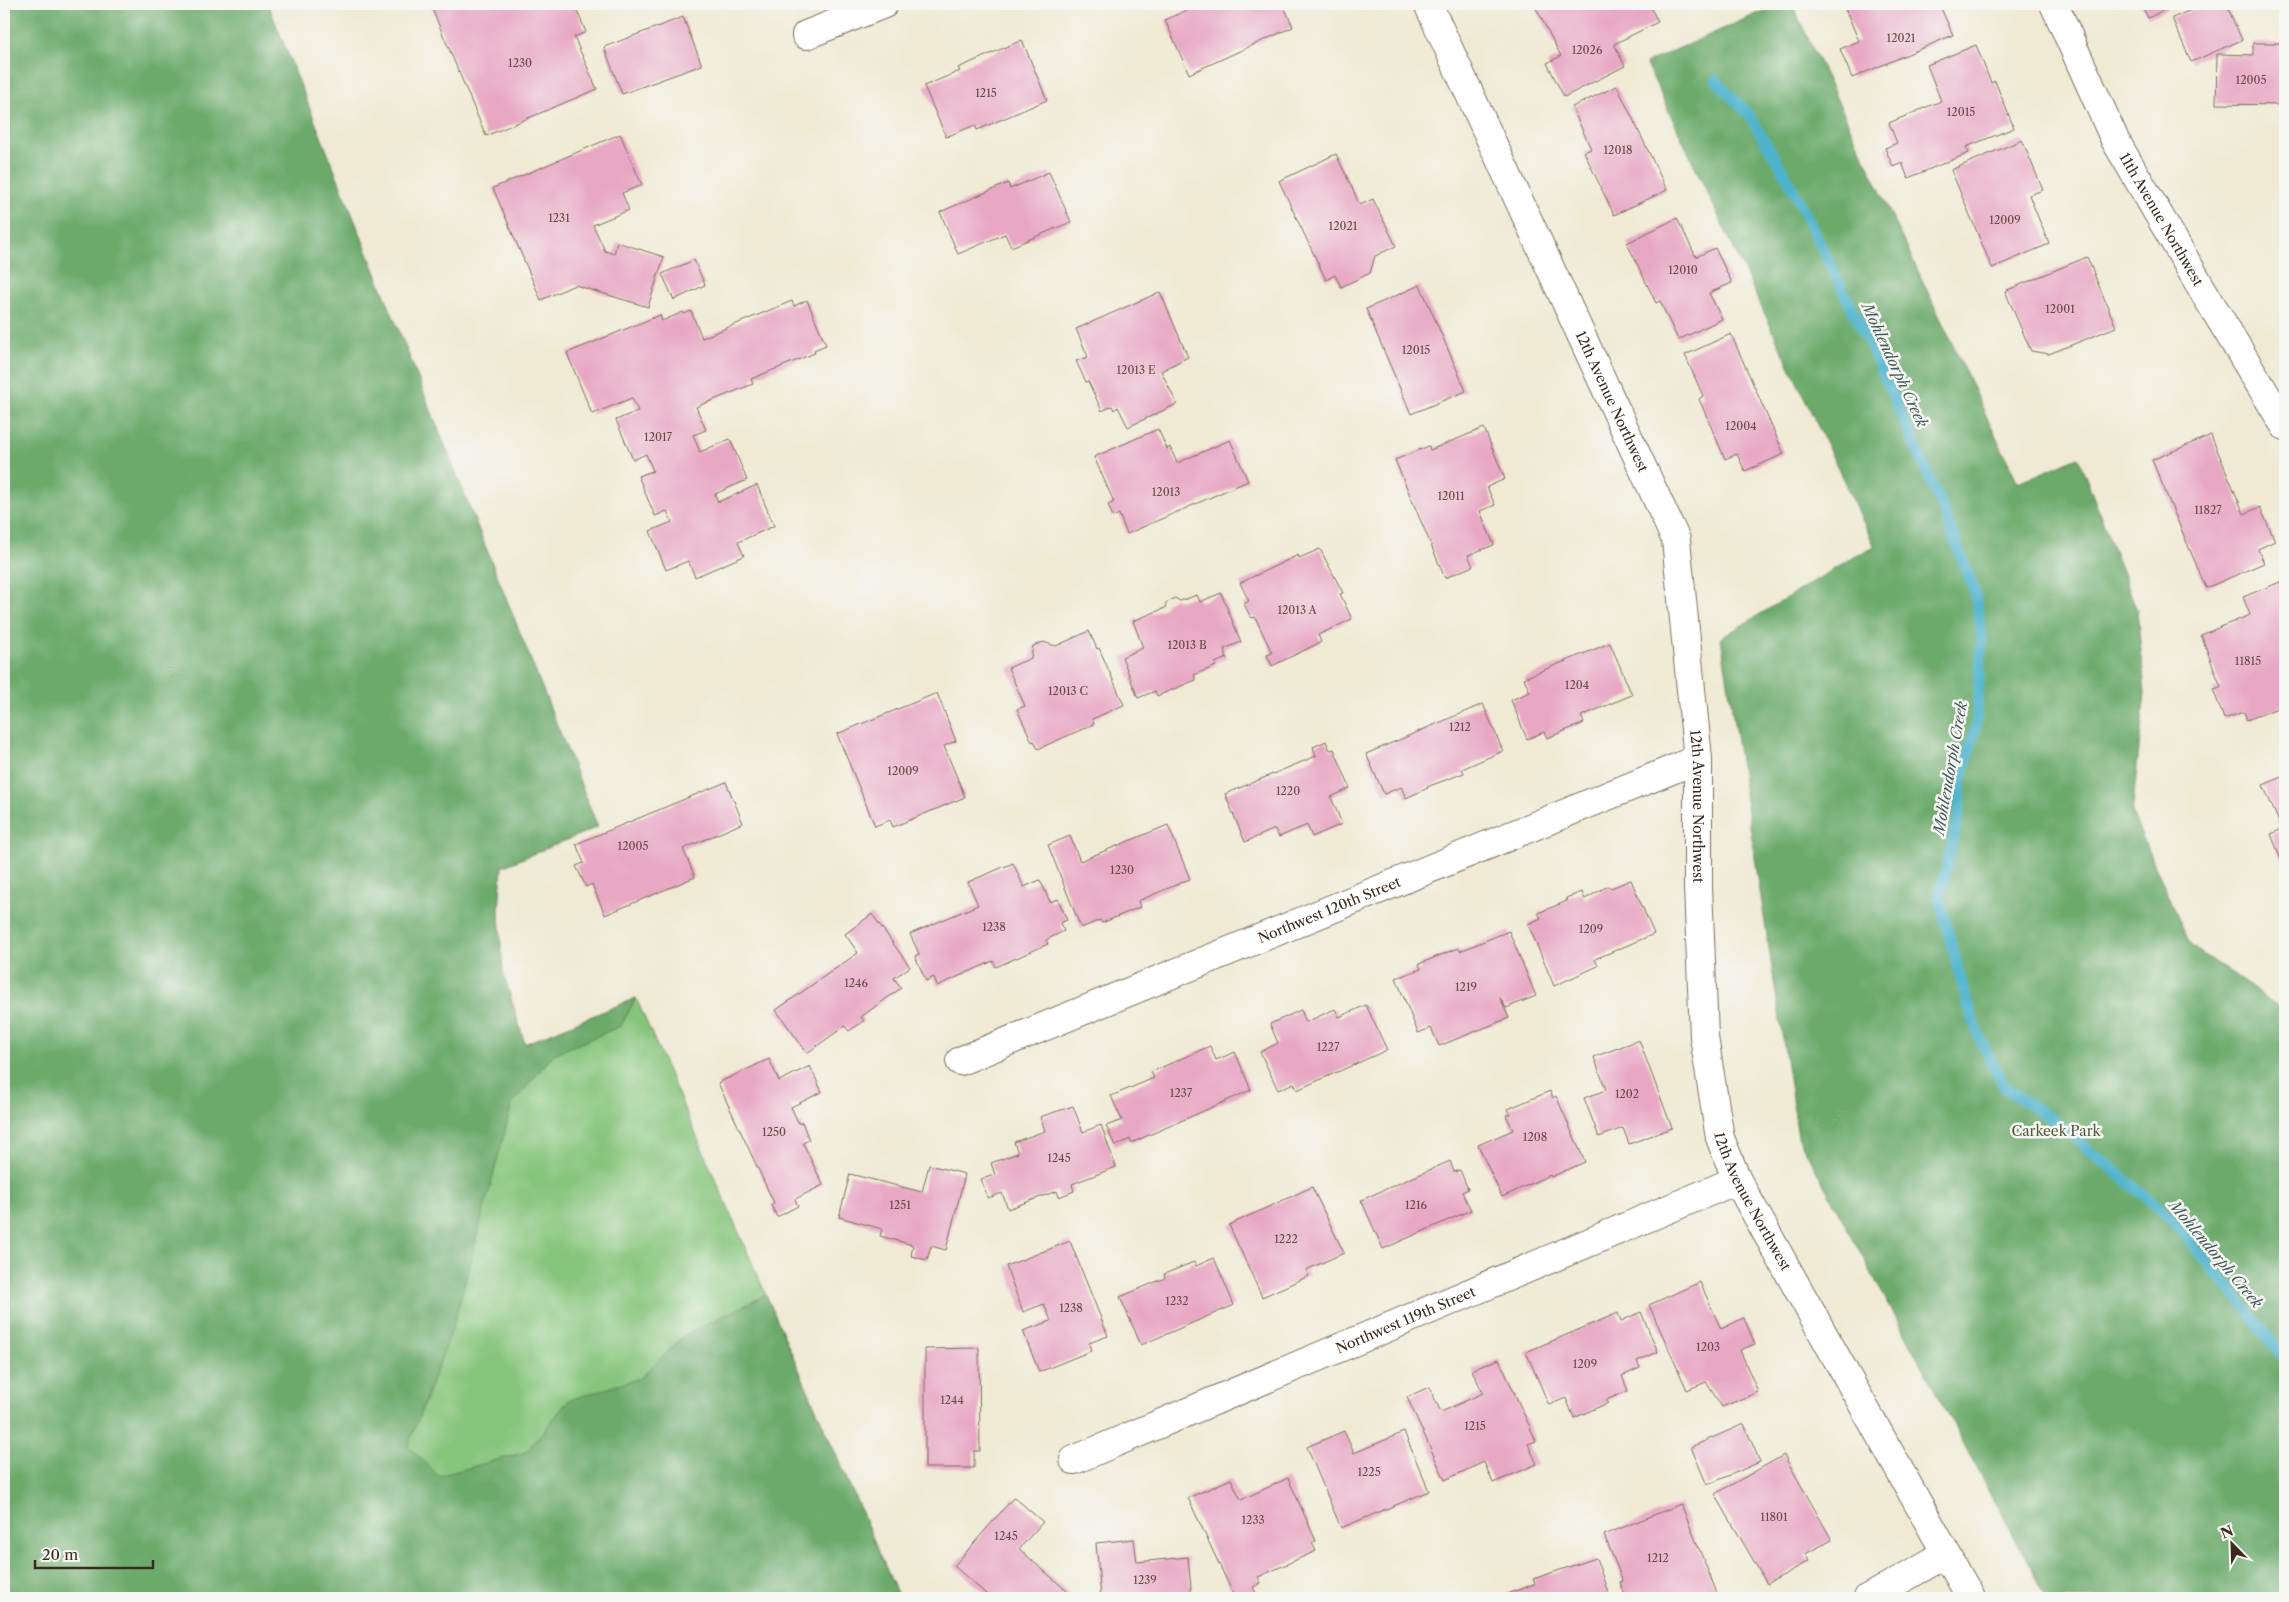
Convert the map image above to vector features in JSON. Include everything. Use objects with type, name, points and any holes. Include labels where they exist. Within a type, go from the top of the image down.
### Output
[{"type":"street","points":[[806,35],[884,4]]},
{"type":"street","name":"12th Avenue Northwest","points":[[1428,4],[1676,540],[1698,759],[1698,887],[1704,1037],[1720,1138],[1738,1180],[1971,1598]]},
{"type":"street","name":"11th Avenue Northwest","points":[[2054,4],[2115,140],[2285,426]]},
{"type":"street","name":"Northwest 120th Street","points":[[960,1061],[1698,759]]},
{"type":"street","name":"Northwest 119th Street","points":[[1074,1460],[1738,1180]]},
{"type":"street","points":[[1868,1598],[1946,1554]]},
{"type":"green space","points":[[4,4],[268,4],[598,827],[502,867],[499,913],[503,972],[525,1044],[636,998],[621,1026],[554,1054],[512,1104],[453,1327],[408,1446],[439,1476],[526,1452],[569,1400],[640,1378],[686,1334],[766,1295],[899,1598],[4,1598]]},
{"type":"green space","name":"Carkeek Park","points":[[1779,4],[1792,4],[2018,483],[2078,457],[2137,610],[2145,693],[2132,814],[2191,946],[2285,1011],[2285,1598],[2047,1598],[1798,1137],[1721,638],[1852,558],[1875,547],[1646,63]]},
{"type":"green space","points":[[636,998],[899,1598],[4,1598],[524,1044]]},
{"type":"building","points":[[430,4],[574,4],[586,32],[574,37],[597,89],[486,136]]},
{"type":"building","points":[[1201,4],[1283,4],[1293,27],[1189,74],[1165,20]]},
{"type":"building","points":[[1543,4],[1649,4],[1658,22],[1614,44],[1625,66],[1564,97],[1547,63],[1561,56],[1536,8]]},
{"type":"building","points":[[1843,4],[1939,4],[1953,35],[1852,78],[1840,49],[1859,41]]},
{"type":"building","points":[[2141,4],[2176,4],[2148,18]]},
{"type":"building","points":[[2206,4],[2226,4],[2242,40],[2191,62],[2172,18]]},
{"type":"building","points":[[683,17],[702,65],[622,94],[604,47]]},
{"type":"building","points":[[1022,40],[1047,100],[977,130],[975,125],[946,137],[924,86],[960,71],[958,68]]},
{"type":"building","points":[[2253,43],[2285,43],[2285,105],[2216,104],[2217,54],[2253,55]]},
{"type":"building","points":[[1976,45],[1991,83],[1995,81],[2014,128],[1966,147],[1969,153],[1908,178],[1902,163],[1893,167],[1885,148],[1897,143],[1889,123],[1941,101],[1927,65]]},
{"type":"building","points":[[1617,86],[1667,190],[1614,215],[1584,152],[1591,149],[1572,107]]},
{"type":"building","points":[[620,134],[642,185],[622,193],[629,210],[593,225],[605,251],[614,254],[617,242],[664,257],[648,307],[575,285],[541,300],[493,188]]},
{"type":"building","points":[[2022,140],[2043,190],[2029,195],[2049,244],[1992,268],[1951,170]]},
{"type":"building","points":[[1336,154],[1360,205],[1373,199],[1396,246],[1375,256],[1370,273],[1341,287],[1335,275],[1326,280],[1279,181]]},
{"type":"building","points":[[1049,172],[1071,222],[1011,247],[1005,234],[958,254],[940,212],[1008,183],[1010,189]]},
{"type":"building","points":[[1677,218],[1696,257],[1715,248],[1732,283],[1709,293],[1722,319],[1678,340],[1660,301],[1656,303],[1627,243]]},
{"type":"building","points":[[2087,257],[2116,327],[2049,354],[2031,351],[2005,291]]},
{"type":"building","points":[[694,260],[705,285],[674,300],[662,274]]},
{"type":"building","points":[[1420,285],[1466,391],[1411,414],[1366,309]]},
{"type":"building","points":[[1160,292],[1188,357],[1161,371],[1177,404],[1128,427],[1118,407],[1114,410],[1112,406],[1102,411],[1088,381],[1086,382],[1076,361],[1088,357],[1076,329]]},
{"type":"building","points":[[807,300],[826,345],[814,350],[815,353],[751,379],[753,384],[696,407],[706,430],[693,435],[700,452],[730,439],[747,480],[715,494],[718,502],[757,485],[774,526],[738,542],[744,556],[695,577],[688,561],[666,570],[650,531],[672,522],[667,511],[655,516],[638,476],[653,471],[646,454],[633,460],[616,420],[638,411],[632,398],[592,414],[567,353],[660,315],[662,321],[683,312],[684,314],[691,311],[702,338],[792,301],[794,306]]},
{"type":"building","points":[[1731,334],[1784,454],[1745,471],[1737,454],[1725,459],[1699,399],[1703,396],[1685,355]]},
{"type":"building","points":[[1484,428],[1505,479],[1487,487],[1495,505],[1480,511],[1494,545],[1468,555],[1473,566],[1445,578],[1395,460],[1429,446],[1430,450]]},
{"type":"building","points":[[1158,429],[1167,449],[1170,447],[1177,463],[1230,440],[1248,481],[1127,534],[1119,514],[1113,517],[1108,505],[1114,502],[1094,457]]},
{"type":"building","points":[[2211,435],[2244,514],[2260,507],[2275,541],[2258,549],[2264,563],[2206,588],[2152,460]]},
{"type":"building","points":[[1320,549],[1343,593],[1340,594],[1352,619],[1318,635],[1321,642],[1272,666],[1267,655],[1272,653],[1255,617],[1251,618],[1244,604],[1249,601],[1240,583],[1298,555],[1299,558]]},
{"type":"building","points":[[2285,580],[2285,705],[2247,720],[2244,712],[2224,719],[2213,689],[2221,687],[2201,635],[2250,615],[2243,597]]},
{"type":"building","points":[[1221,593],[1241,642],[1224,649],[1227,658],[1215,663],[1216,666],[1194,675],[1196,680],[1157,696],[1155,691],[1138,698],[1122,657],[1143,648],[1133,621],[1165,608],[1166,603],[1175,598],[1180,601],[1197,595],[1200,602]]},
{"type":"building","points":[[1089,631],[1097,649],[1099,648],[1124,705],[1092,719],[1094,724],[1038,749],[1034,741],[1032,742],[1017,709],[1025,706],[1008,668],[1031,658],[1033,646],[1043,642],[1056,646]]},
{"type":"building","points":[[1610,643],[1632,695],[1581,716],[1584,723],[1547,738],[1544,732],[1527,739],[1511,700],[1530,692],[1524,678]]},
{"type":"building","points":[[937,693],[956,741],[944,746],[965,797],[893,827],[890,820],[875,826],[837,734]]},
{"type":"building","points":[[1483,704],[1503,751],[1462,769],[1464,773],[1427,787],[1406,798],[1401,787],[1384,794],[1366,754]]},
{"type":"building","points":[[1326,741],[1330,750],[1334,749],[1350,788],[1331,797],[1342,824],[1312,837],[1307,825],[1279,837],[1275,829],[1245,842],[1225,794],[1316,756],[1313,747]]},
{"type":"building","points":[[2285,776],[2285,869],[2271,834],[2282,829],[2263,785]]},
{"type":"building","points":[[726,782],[743,823],[683,849],[695,877],[605,915],[592,884],[586,887],[576,866],[584,863],[576,844]]},
{"type":"building","points":[[1168,825],[1190,879],[1138,901],[1140,907],[1102,923],[1100,920],[1081,928],[1048,845],[1070,836],[1080,861]]},
{"type":"building","points":[[1013,863],[1024,887],[1040,880],[1050,902],[1058,899],[1067,920],[1060,923],[1064,931],[1046,940],[1048,944],[996,967],[993,961],[937,986],[934,977],[926,981],[915,956],[919,954],[910,934],[978,905],[968,882]]},
{"type":"building","points":[[1631,880],[1654,934],[1595,959],[1598,966],[1554,986],[1528,924],[1541,918],[1538,913],[1567,901],[1566,898],[1582,892],[1585,899],[1608,886],[1611,888]]},
{"type":"building","points":[[872,914],[910,967],[894,978],[901,988],[861,1017],[864,1021],[849,1031],[845,1026],[807,1053],[776,1010],[858,953],[845,934]]},
{"type":"building","points":[[1509,931],[1536,996],[1506,1008],[1500,998],[1509,1018],[1439,1046],[1431,1028],[1418,1033],[1396,978],[1421,969],[1419,964],[1458,948],[1460,951]]},
{"type":"building","points":[[1366,1005],[1387,1050],[1297,1090],[1294,1083],[1278,1090],[1260,1052],[1278,1043],[1270,1024],[1301,1010],[1306,1022],[1335,1009],[1339,1017]]},
{"type":"building","points":[[1639,1040],[1672,1128],[1629,1144],[1623,1128],[1599,1137],[1584,1098],[1606,1090],[1594,1057]]},
{"type":"building","points":[[1210,1046],[1216,1060],[1235,1052],[1251,1090],[1131,1143],[1130,1139],[1115,1146],[1106,1126],[1122,1120],[1111,1096],[1154,1078],[1151,1072]]},
{"type":"building","points":[[769,1059],[779,1081],[810,1066],[822,1092],[791,1107],[799,1124],[802,1122],[809,1140],[803,1143],[823,1185],[795,1199],[798,1206],[777,1217],[771,1205],[774,1203],[718,1083]]},
{"type":"building","points":[[1550,1091],[1553,1098],[1556,1096],[1585,1162],[1551,1177],[1550,1175],[1502,1197],[1478,1145],[1513,1130],[1506,1115],[1510,1114],[1508,1109]]},
{"type":"building","points":[[1073,1106],[1083,1132],[1101,1125],[1116,1167],[1072,1184],[1074,1191],[1059,1197],[1057,1191],[1008,1209],[1002,1193],[988,1198],[981,1179],[995,1175],[991,1163],[1018,1153],[1014,1142],[1045,1131],[1040,1117]]},
{"type":"building","points":[[1450,1161],[1454,1172],[1460,1170],[1468,1189],[1462,1192],[1471,1210],[1383,1249],[1361,1200]]},
{"type":"building","points":[[929,1165],[965,1174],[946,1250],[931,1246],[927,1260],[911,1256],[913,1245],[880,1236],[882,1229],[839,1217],[850,1174],[922,1192]]},
{"type":"building","points":[[1312,1187],[1344,1253],[1306,1270],[1309,1276],[1262,1297],[1229,1225]]},
{"type":"building","points":[[1070,1241],[1108,1336],[1089,1343],[1091,1351],[1039,1372],[1023,1331],[1051,1321],[1044,1304],[1023,1312],[1006,1266]]},
{"type":"building","points":[[1214,1258],[1234,1305],[1141,1345],[1120,1297],[1165,1278],[1164,1274],[1194,1262],[1196,1266]]},
{"type":"building","points":[[1700,1282],[1721,1329],[1744,1318],[1755,1344],[1740,1350],[1758,1392],[1722,1407],[1706,1382],[1687,1390],[1649,1305]]},
{"type":"building","points":[[1641,1312],[1658,1352],[1637,1361],[1640,1368],[1622,1376],[1628,1391],[1606,1400],[1608,1403],[1574,1418],[1566,1398],[1549,1405],[1526,1352],[1618,1313],[1621,1321]]},
{"type":"building","points":[[979,1348],[980,1451],[974,1451],[974,1468],[925,1468],[925,1349]]},
{"type":"building","points":[[1499,1359],[1536,1441],[1528,1444],[1537,1464],[1493,1483],[1484,1462],[1445,1480],[1407,1397],[1429,1387],[1441,1412],[1483,1393],[1472,1370]]},
{"type":"building","points":[[1744,1424],[1760,1462],[1707,1485],[1691,1447]]},
{"type":"building","points":[[1344,1431],[1354,1453],[1404,1432],[1429,1491],[1341,1528],[1307,1447]]},
{"type":"building","points":[[1784,1455],[1832,1540],[1805,1554],[1809,1561],[1767,1584],[1715,1494]]},
{"type":"building","points":[[1288,1478],[1316,1541],[1312,1543],[1316,1551],[1258,1577],[1261,1583],[1253,1587],[1258,1597],[1235,1598],[1188,1498],[1231,1479],[1241,1500]]},
{"type":"building","points":[[1014,1497],[1043,1522],[1019,1549],[1075,1598],[982,1598],[986,1594],[954,1566]]},
{"type":"building","points":[[1681,1504],[1719,1598],[1626,1598],[1620,1582],[1623,1581],[1604,1535]]},
{"type":"building","points":[[1134,1539],[1137,1562],[1188,1557],[1192,1598],[1101,1598],[1096,1543]]},
{"type":"building","points":[[1596,1558],[1610,1598],[1495,1598],[1535,1584],[1533,1579]]},
{"type":"waterway","name":"Mohlendorph Creek","points":[[1716,80],[1749,115],[1788,179],[1871,347],[1941,504],[1975,593],[1982,638],[1976,726],[1961,781],[1960,811],[1939,898],[1968,1006],[1980,1039],[2004,1087],[2056,1122],[2163,1211],[2273,1343],[2285,1362]]}]
